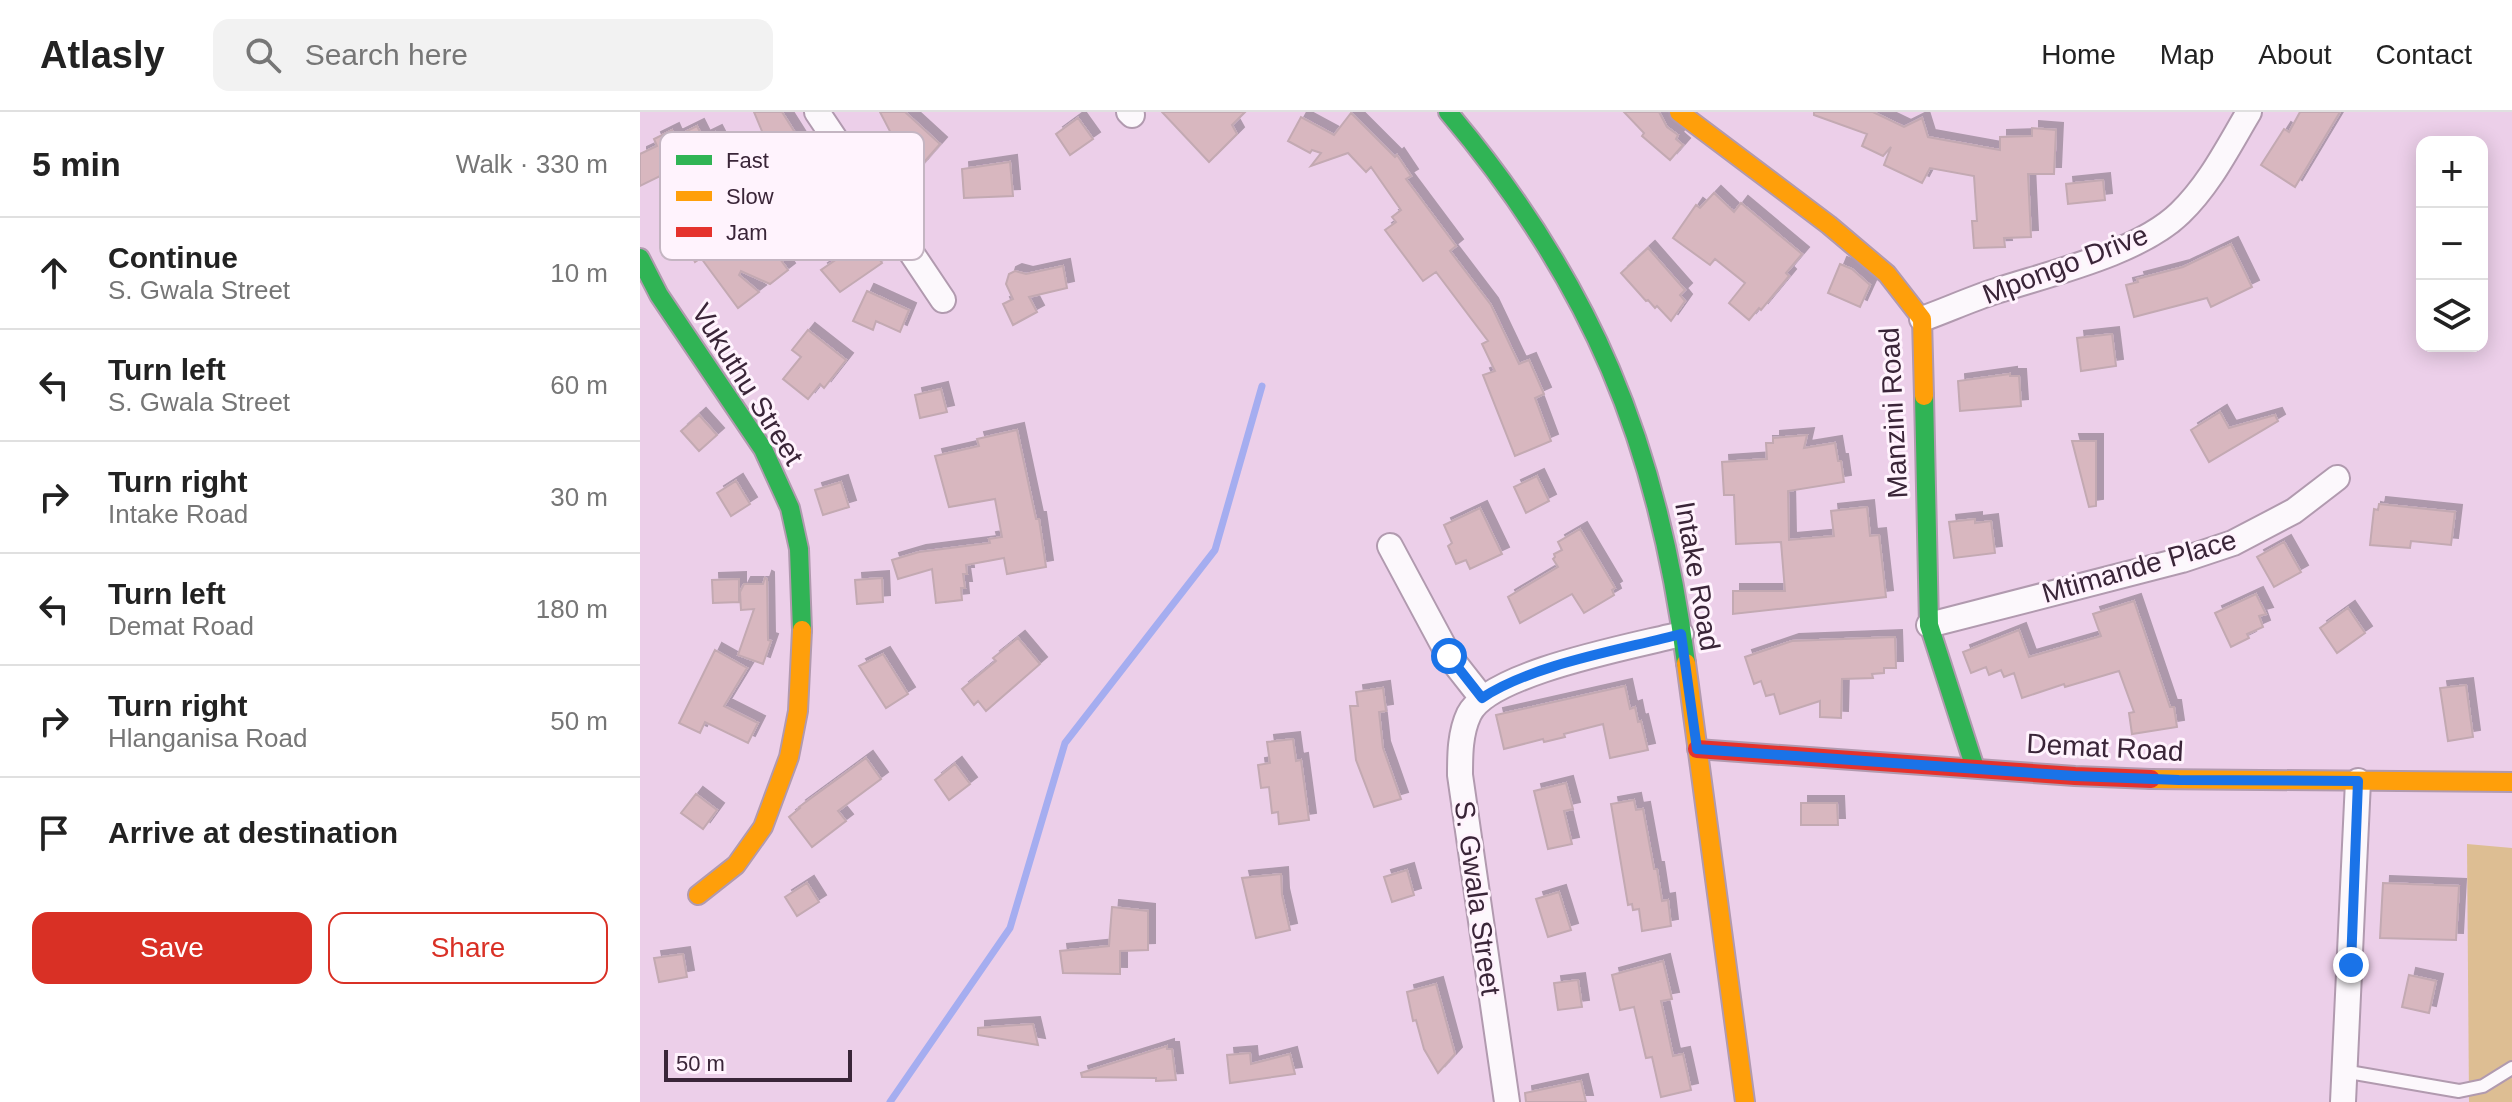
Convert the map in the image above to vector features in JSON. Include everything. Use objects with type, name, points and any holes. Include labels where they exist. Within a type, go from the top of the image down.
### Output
[{"type":"street","points":[[817,112],[830,132]]},
{"type":"street","name":"Intake Road","points":[[1448,112],[1483,151],[1528,216],[1575,294],[1615,376],[1643,452],[1663,527],[1681,634],[1745,1102]]},
{"type":"street","name":"Manzini Road","points":[[1679,112],[1829,225],[1887,274],[1922,319],[1929,625],[1975,768]]},
{"type":"street","name":"Mpongo Drive","points":[[1922,319],[1991,292],[2092,260],[2149,236],[2179,214],[2210,180],[2249,112]]},
{"type":"street","name":"Vukuthu Street","points":[[640,258],[667,307],[763,449],[790,508],[799,549],[803,615],[798,711],[789,757],[763,827],[736,865],[698,895]]},
{"type":"street","points":[[916,260],[943,300]]},
{"type":"street","name":"Mtimande Place","points":[[1929,625],[2182,560],[2233,543],[2294,511],[2337,478]]},
{"type":"street","points":[[1390,546],[1449,656],[1482,698],[1500,686],[1533,673],[1681,634]]},
{"type":"street","name":"S. Gwala Street","points":[[1482,698],[1470,712],[1465,726],[1460,775],[1507,1102]]},
{"type":"street","name":"Demat Road","points":[[1697,749],[2179,780],[2512,782]]},
{"type":"street","points":[[2343,1102],[2358,781]]},
{"type":"lane","points":[[2343,1071],[2459,1091],[2483,1086],[2512,1068]]},
{"type":"shaded area","points":[[2467,844],[2512,848],[2512,1102],[2469,1102]]},
{"type":"building","points":[[754,112],[782,112],[795,132],[762,132]]},
{"type":"building","points":[[880,112],[905,112],[940,144],[924,162],[924,132],[890,132]]},
{"type":"building","points":[[1162,112],[1245,112],[1232,125],[1237,134],[1209,162]]},
{"type":"building","points":[[1624,112],[1659,112],[1683,145],[1670,160],[1642,136],[1644,133]]},
{"type":"building","points":[[1814,112],[1873,112],[1904,127],[1922,118],[1928,137],[2000,150],[2000,137],[2032,136],[2032,128],[2056,130],[2054,174],[2028,174],[2031,237],[2004,238],[2005,247],[1974,248],[1972,221],[1977,221],[1974,176],[1930,168],[1922,183],[1884,165],[1891,147],[1883,156],[1862,146],[1867,134],[1814,115]]},
{"type":"building","points":[[2300,112],[2340,112],[2295,187],[2261,165],[2284,129],[2289,132]]},
{"type":"building","points":[[1351,113],[1395,157],[1397,155],[1411,176],[1406,179],[1456,246],[1450,251],[1491,305],[1519,364],[1529,360],[1544,394],[1535,398],[1551,441],[1515,456],[1483,375],[1495,371],[1482,344],[1488,341],[1436,272],[1423,281],[1385,230],[1396,222],[1392,217],[1401,210],[1371,167],[1366,172],[1348,153],[1311,166],[1321,153],[1312,150],[1310,153],[1288,141],[1301,117],[1334,135]]},
{"type":"building","points":[[1078,118],[1093,139],[1070,155],[1056,134]]},
{"type":"building","points":[[697,126],[700,132],[685,132]]},
{"type":"building","points":[[660,136],[660,176],[640,186],[640,154],[657,146],[654,139]]},
{"type":"building","points":[[1010,162],[1013,196],[964,198],[962,169]]},
{"type":"building","points":[[2103,180],[2105,200],[2068,204],[2066,184]]},
{"type":"building","points":[[1714,193],[1734,212],[1741,203],[1802,254],[1786,273],[1789,276],[1749,320],[1729,303],[1745,283],[1715,259],[1710,265],[1673,238],[1696,205],[1700,208]]},
{"type":"building","points":[[2231,244],[2252,287],[2211,307],[2207,298],[2134,317],[2126,285],[2138,282],[2137,279],[2183,267]]},
{"type":"building","points":[[1648,248],[1685,290],[1680,295],[1685,301],[1671,321],[1657,306],[1655,308],[1646,301],[1621,273]]},
{"type":"building","points":[[702,260],[781,260],[788,270],[770,284],[741,271],[739,275],[759,292],[738,308]]},
{"type":"building","points":[[836,260],[880,260],[882,263],[840,292],[821,270]]},
{"type":"building","points":[[1840,264],[1852,269],[1870,285],[1860,307],[1828,293]]},
{"type":"building","points":[[1063,266],[1067,288],[1029,297],[1037,312],[1013,325],[1003,304],[1013,299],[1006,284],[1009,274],[1015,271],[1026,274]]},
{"type":"building","points":[[867,291],[909,310],[900,332],[876,321],[873,330],[853,321]]},
{"type":"building","points":[[808,330],[846,360],[824,388],[820,384],[808,399],[783,379],[801,357],[792,350]]},
{"type":"building","points":[[2112,334],[2116,366],[2081,371],[2077,338]]},
{"type":"building","points":[[2010,374],[2019,376],[2021,406],[1960,411],[1958,381]]},
{"type":"building","points":[[941,389],[947,412],[920,418],[915,395]]},
{"type":"building","points":[[2220,412],[2229,428],[2275,415],[2278,421],[2209,462],[2191,430]]},
{"type":"building","points":[[699,415],[717,435],[699,451],[681,431]]},
{"type":"building","points":[[1017,430],[1036,519],[1039,519],[1046,567],[1007,574],[1004,558],[966,565],[962,600],[936,603],[932,569],[898,579],[892,560],[919,552],[990,543],[989,539],[1002,537],[995,499],[949,507],[935,456],[979,446],[977,439]]},
{"type":"building","points":[[1807,435],[1804,448],[1835,443],[1844,482],[1788,491],[1789,540],[1834,536],[1831,511],[1867,507],[1870,536],[1879,535],[1886,597],[1733,614],[1733,591],[1785,591],[1781,542],[1736,544],[1734,495],[1724,495],[1722,462],[1767,459],[1766,443],[1773,443],[1773,438]]},
{"type":"building","points":[[2072,441],[2096,441],[2096,506],[2089,507]]},
{"type":"building","points":[[1537,476],[1549,501],[1526,513],[1514,487]]},
{"type":"building","points":[[736,481],[750,504],[731,516],[717,493]]},
{"type":"building","points":[[841,482],[849,507],[823,515],[815,490]]},
{"type":"building","points":[[2379,504],[2455,512],[2451,545],[2411,541],[2410,548],[2370,545],[2374,509],[2378,510]]},
{"type":"building","points":[[1480,508],[1502,554],[1470,569],[1466,560],[1456,564],[1444,525]]},
{"type":"building","points":[[1975,519],[1975,523],[1991,521],[1995,553],[1954,558],[1949,522]]},
{"type":"building","points":[[1580,529],[1615,588],[1612,590],[1614,595],[1584,613],[1572,594],[1520,623],[1508,597],[1558,567],[1553,559],[1554,554],[1562,550],[1558,542]]},
{"type":"building","points":[[2284,542],[2301,572],[2274,587],[2257,557]]},
{"type":"building","points":[[765,578],[768,640],[771,641],[763,664],[738,655],[754,609],[741,610],[740,592],[744,584],[763,584]]},
{"type":"building","points":[[882,578],[883,602],[857,604],[855,580]]},
{"type":"building","points":[[739,579],[739,602],[713,603],[712,580]]},
{"type":"building","points":[[2256,594],[2266,614],[2259,616],[2263,627],[2247,634],[2249,638],[2231,647],[2215,613]]},
{"type":"building","points":[[2134,601],[2170,707],[2174,707],[2177,727],[2132,734],[2129,713],[2134,712],[2119,671],[2022,698],[2014,673],[2004,677],[2001,670],[1989,675],[1986,667],[1971,673],[1963,652],[2019,630],[2029,657],[2101,636],[2093,614]]},
{"type":"building","points":[[2348,608],[2365,633],[2337,653],[2320,628]]},
{"type":"building","points":[[1895,637],[1896,668],[1884,668],[1884,673],[1872,674],[1873,678],[1842,679],[1841,718],[1820,717],[1820,701],[1780,714],[1774,694],[1766,696],[1761,681],[1754,684],[1745,657],[1792,641]]},
{"type":"building","points":[[1018,638],[1040,664],[986,711],[978,701],[974,705],[962,689]]},
{"type":"building","points":[[715,650],[747,668],[724,706],[758,723],[748,743],[705,722],[700,733],[679,723]]},
{"type":"building","points":[[883,654],[908,694],[886,708],[859,666]]},
{"type":"building","points":[[2466,685],[2473,737],[2448,741],[2440,688]]},
{"type":"building","points":[[1625,686],[1630,709],[1635,707],[1638,722],[1641,721],[1648,750],[1610,758],[1603,724],[1564,734],[1565,737],[1504,749],[1496,715]]},
{"type":"building","points":[[1383,688],[1386,711],[1379,712],[1383,748],[1401,799],[1374,807],[1356,760],[1350,706],[1358,706],[1356,692]]},
{"type":"building","points":[[1293,739],[1296,761],[1301,760],[1309,820],[1279,824],[1278,812],[1272,813],[1269,787],[1261,788],[1258,765],[1270,763],[1267,742]]},
{"type":"building","points":[[866,758],[881,779],[838,811],[846,821],[812,847],[789,817]]},
{"type":"building","points":[[955,764],[970,784],[949,800],[935,780]]},
{"type":"building","points":[[1566,783],[1573,809],[1564,811],[1572,844],[1548,849],[1534,791]]},
{"type":"building","points":[[696,794],[717,810],[703,829],[681,813]]},
{"type":"building","points":[[1634,800],[1636,810],[1643,809],[1654,869],[1657,869],[1662,901],[1668,900],[1671,926],[1642,931],[1639,909],[1633,910],[1632,904],[1628,905],[1611,804]]},
{"type":"building","points":[[1801,803],[1837,803],[1838,825],[1801,825]]},
{"type":"building","points":[[1407,870],[1414,895],[1392,902],[1384,877]]},
{"type":"building","points":[[1281,874],[1290,930],[1256,938],[1242,878]]},
{"type":"building","points":[[807,883],[819,902],[797,916],[785,897]]},
{"type":"building","points":[[2383,883],[2459,886],[2456,940],[2380,938]]},
{"type":"building","points":[[1559,892],[1571,930],[1548,937],[1536,899]]},
{"type":"building","points":[[1112,907],[1148,911],[1148,950],[1120,951],[1120,974],[1063,973],[1060,951],[1109,946]]},
{"type":"building","points":[[683,954],[687,977],[659,982],[654,958]]},
{"type":"building","points":[[1663,961],[1672,999],[1661,1001],[1673,1056],[1683,1054],[1691,1090],[1661,1097],[1652,1057],[1646,1058],[1634,1007],[1620,1010],[1612,975]]},
{"type":"building","points":[[2409,975],[2436,981],[2429,1013],[2402,1007]]},
{"type":"building","points":[[1578,980],[1582,1007],[1558,1010],[1554,983]]},
{"type":"building","points":[[1436,984],[1455,1054],[1438,1073],[1424,1049],[1416,1020],[1413,1021],[1407,992]]},
{"type":"building","points":[[1033,1024],[1038,1045],[978,1035],[978,1028]]},
{"type":"building","points":[[1167,1046],[1167,1049],[1172,1049],[1176,1080],[1082,1077],[1081,1073]]},
{"type":"building","points":[[1250,1053],[1251,1064],[1290,1054],[1295,1074],[1230,1083],[1227,1055]]},
{"type":"building","points":[[1581,1081],[1586,1102],[1526,1102],[1525,1093]]},
{"type":"waterway","points":[[890,1102],[1010,928],[1065,743],[1215,550],[1262,386]]},
{"type":"traffic: fast","points":[[1448,112],[1498,175],[1542,239],[1579,303],[1610,369],[1636,437],[1657,508],[1674,583],[1686,663]]},
{"type":"traffic: fast","points":[[640,258],[659,295],[763,449],[790,508],[799,549],[802,630]]},
{"type":"traffic: fast","points":[[1924,396],[1929,625],[1975,768]]},
{"type":"traffic: slow","points":[[1679,112],[1829,225],[1887,274],[1922,319],[1924,396]]},
{"type":"traffic: slow","points":[[698,895],[736,865],[763,827],[789,757],[798,711],[802,630]]},
{"type":"traffic: slow","points":[[1686,663],[1745,1102]]},
{"type":"traffic: slow","points":[[2151,779],[2512,782]]},
{"type":"traffic: jam","points":[[1697,749],[2151,779]]},
{"type":"route","points":[[1449,656],[1482,698],[1500,686],[1533,673],[1681,634],[1697,749],[2075,776],[2358,781],[2351,965]]}]
